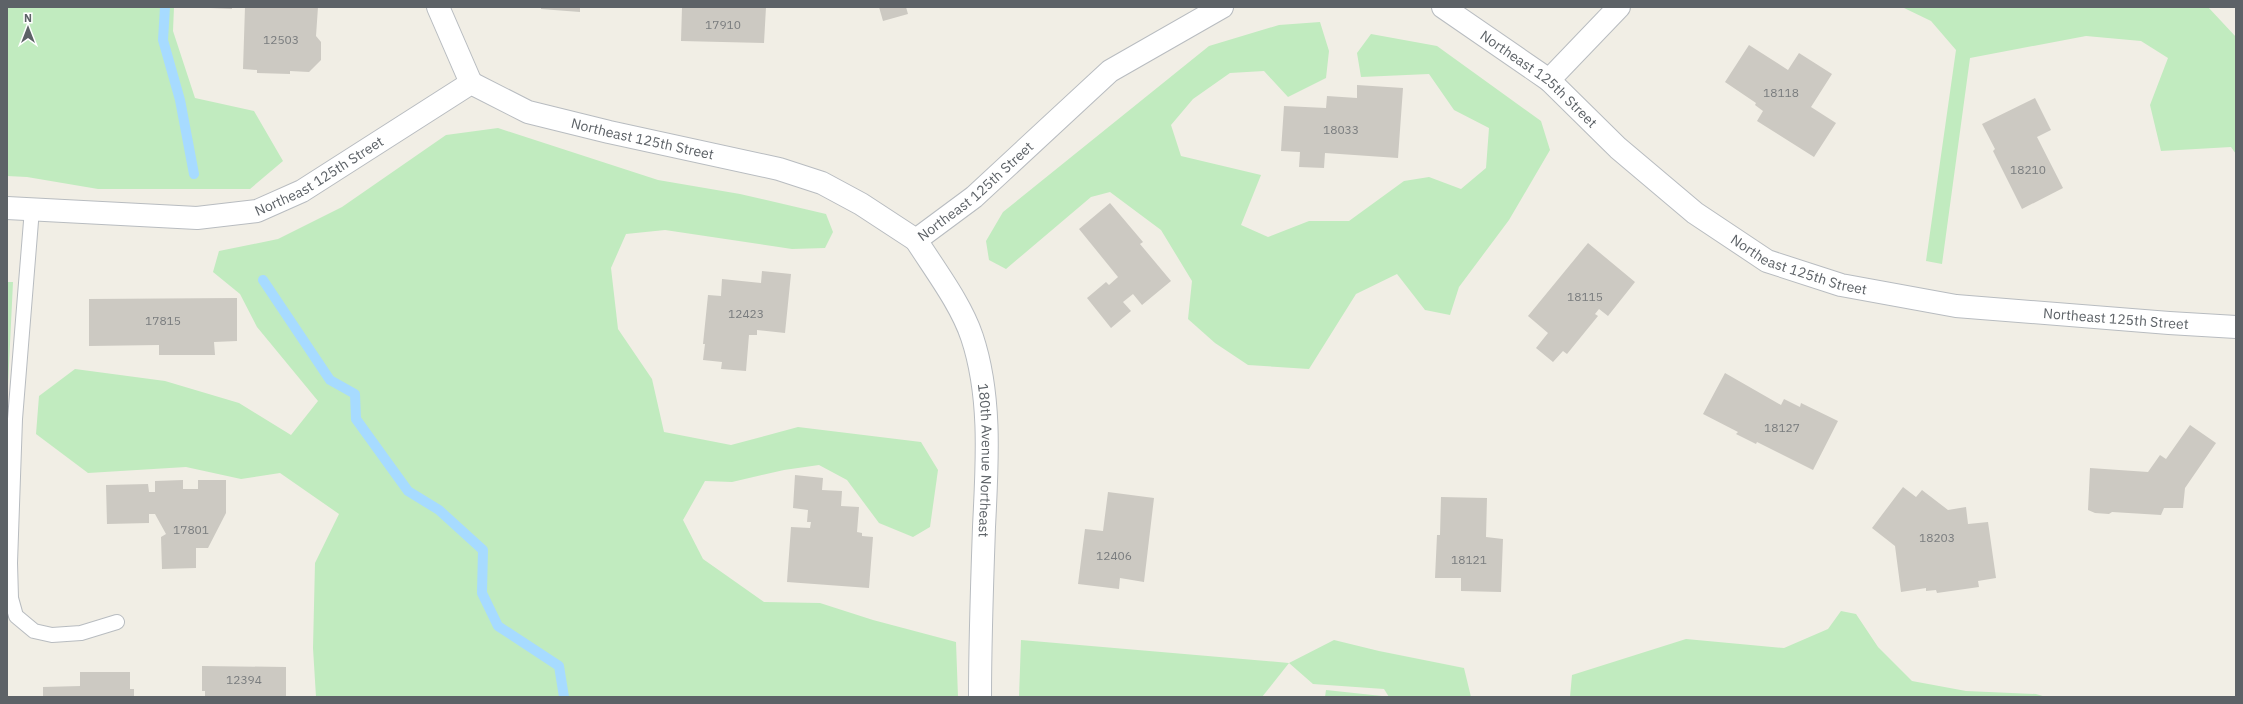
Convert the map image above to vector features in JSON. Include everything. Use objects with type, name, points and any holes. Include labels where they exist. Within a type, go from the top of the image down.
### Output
[{"type":"street","points":[[438,7],[471,83]]},
{"type":"street","name":"Northeast 125th Street","points":[[7,208],[197,218],[257,211],[302,191],[471,83],[528,112],[609,132],[779,169],[822,182],[861,204],[916,240],[974,197],[1110,71],[1222,7]]},
{"type":"street","name":"Northeast 125th Street","points":[[1443,7],[1549,80],[1618,148],[1696,213],[1767,262],[1841,286],[1956,306],[2236,327]]},
{"type":"street","points":[[1549,80],[1619,7]]},
{"type":"street","name":"180th Avenue Northeast","points":[[916,240],[952,296],[972,337],[984,391],[987,460],[980,637],[980,697]]},
{"type":"lane","points":[[32,209],[15,419],[10,556],[11,598],[16,616],[34,631],[52,635],[81,633],[117,622]]},
{"type":"green space","points":[[7,7],[174,7],[173,31],[195,98],[254,111],[283,161],[250,189],[98,189],[27,177],[7,176]]},
{"type":"green space","points":[[1902,7],[2208,7],[2236,37],[2236,154],[2231,147],[2161,151],[2150,105],[2168,58],[2141,41],[2086,36],[1970,58],[1942,264],[1926,261],[1956,50],[1931,21]]},
{"type":"green space","points":[[1320,22],[1329,51],[1326,78],[1288,97],[1264,71],[1230,73],[1193,99],[1171,125],[1181,156],[1261,175],[1241,225],[1268,237],[1309,221],[1349,221],[1404,181],[1429,177],[1461,189],[1486,168],[1489,128],[1454,110],[1429,74],[1361,77],[1357,53],[1371,34],[1437,46],[1541,121],[1550,150],[1509,220],[1459,287],[1450,315],[1425,310],[1397,274],[1356,294],[1309,369],[1248,365],[1215,343],[1188,319],[1192,281],[1161,230],[1110,192],[1091,197],[1006,269],[989,260],[986,241],[1003,212],[1209,46],[1279,25]]},
{"type":"green space","points":[[498,128],[658,180],[740,194],[826,214],[833,232],[825,248],[792,249],[665,230],[626,234],[611,268],[618,329],[652,379],[664,432],[731,445],[798,427],[921,442],[938,470],[930,527],[913,537],[879,523],[847,480],[819,465],[784,470],[732,482],[705,481],[683,520],[703,559],[764,602],[820,603],[873,620],[956,642],[958,697],[316,697],[313,648],[315,563],[339,514],[280,473],[241,479],[186,467],[88,473],[36,434],[39,396],[75,369],[165,381],[239,403],[291,435],[318,401],[257,327],[240,294],[213,272],[219,251],[278,239],[342,207],[446,135]]},
{"type":"green space","points":[[7,282],[13,282],[7,406]]},
{"type":"green space","points":[[1841,611],[1856,614],[1878,647],[1912,681],[1966,691],[2036,694],[2046,697],[1570,697],[1572,675],[1686,639],[1784,648],[1828,629]]},
{"type":"green space","points":[[1021,640],[1289,663],[1262,697],[1019,697]]},
{"type":"green space","points":[[1334,640],[1379,651],[1464,668],[1471,697],[1389,697],[1384,689],[1313,684],[1289,663]]},
{"type":"green space","points":[[1326,690],[1382,696],[1325,697]]},
{"type":"building","points":[[232,7],[232,9],[210,8]]},
{"type":"building","points":[[245,7],[318,7],[316,36],[321,42],[321,60],[309,72],[290,71],[290,74],[257,73],[257,70],[243,69]]},
{"type":"building","points":[[541,7],[580,7],[580,12],[541,9]]},
{"type":"building","points":[[682,7],[766,7],[764,43],[681,41]]},
{"type":"building","points":[[879,7],[906,7],[908,14],[883,21]]},
{"type":"building","points":[[1749,45],[1788,70],[1799,53],[1832,74],[1811,107],[1836,123],[1814,157],[1757,121],[1763,111],[1755,105],[1756,103],[1725,82]]},
{"type":"building","points":[[1357,85],[1403,88],[1398,158],[1325,153],[1324,168],[1299,167],[1300,152],[1281,151],[1284,106],[1326,108],[1327,96],[1357,98]]},
{"type":"building","points":[[2035,98],[2051,130],[2037,137],[2063,188],[2022,209],[1993,151],[1995,149],[1982,124]]},
{"type":"building","points":[[1110,203],[1143,242],[1140,244],[1171,281],[1142,305],[1133,294],[1123,302],[1131,311],[1111,328],[1087,298],[1106,282],[1109,285],[1118,277],[1079,229]]},
{"type":"building","points":[[1588,243],[1635,282],[1608,316],[1599,309],[1595,314],[1598,316],[1567,354],[1563,351],[1553,362],[1536,348],[1548,333],[1528,316]]},
{"type":"building","points":[[762,271],[791,274],[785,333],[757,330],[757,335],[749,335],[746,371],[721,369],[722,362],[703,360],[705,344],[703,344],[708,295],[721,296],[722,279],[761,283]]},
{"type":"building","points":[[237,298],[237,341],[214,342],[215,355],[159,355],[159,345],[89,346],[89,299]]},
{"type":"building","points":[[1725,373],[1781,405],[1784,399],[1800,407],[1801,403],[1838,421],[1813,470],[1757,442],[1756,444],[1736,434],[1738,432],[1703,414]]},
{"type":"building","points":[[2190,425],[2216,443],[2185,488],[2183,508],[2164,508],[2161,515],[2112,512],[2109,514],[2095,513],[2088,510],[2090,468],[2148,472],[2160,455],[2166,459]]},
{"type":"building","points":[[795,475],[823,478],[822,490],[842,491],[841,506],[859,507],[857,532],[862,533],[862,536],[873,537],[869,588],[787,582],[791,527],[810,528],[811,522],[807,522],[808,510],[793,508]]},
{"type":"building","points":[[183,480],[183,489],[198,489],[198,480],[226,480],[226,513],[208,548],[196,548],[196,568],[162,569],[161,537],[166,534],[155,514],[149,514],[149,523],[107,524],[106,485],[148,484],[149,492],[155,492],[155,481]]},
{"type":"building","points":[[1903,487],[1916,497],[1922,490],[1948,510],[1966,507],[1968,524],[1988,522],[1996,578],[1978,581],[1979,587],[1937,593],[1936,590],[1926,591],[1926,588],[1901,592],[1895,546],[1872,528]]},
{"type":"building","points":[[1108,492],[1154,498],[1144,582],[1120,578],[1119,589],[1078,584],[1085,529],[1103,531]]},
{"type":"building","points":[[1441,497],[1487,498],[1486,537],[1503,539],[1501,592],[1461,591],[1461,578],[1435,578],[1437,535],[1440,535]]},
{"type":"building","points":[[202,666],[286,667],[286,697],[205,697],[205,691],[202,691]]},
{"type":"building","points":[[80,672],[130,672],[130,689],[134,689],[134,697],[43,697],[43,687],[80,686]]},
{"type":"waterway","points":[[165,7],[163,40],[180,100],[194,174]]},
{"type":"waterway","points":[[263,280],[330,380],[355,394],[356,419],[408,491],[439,510],[483,550],[482,593],[498,626],[559,666],[564,697]]}]
